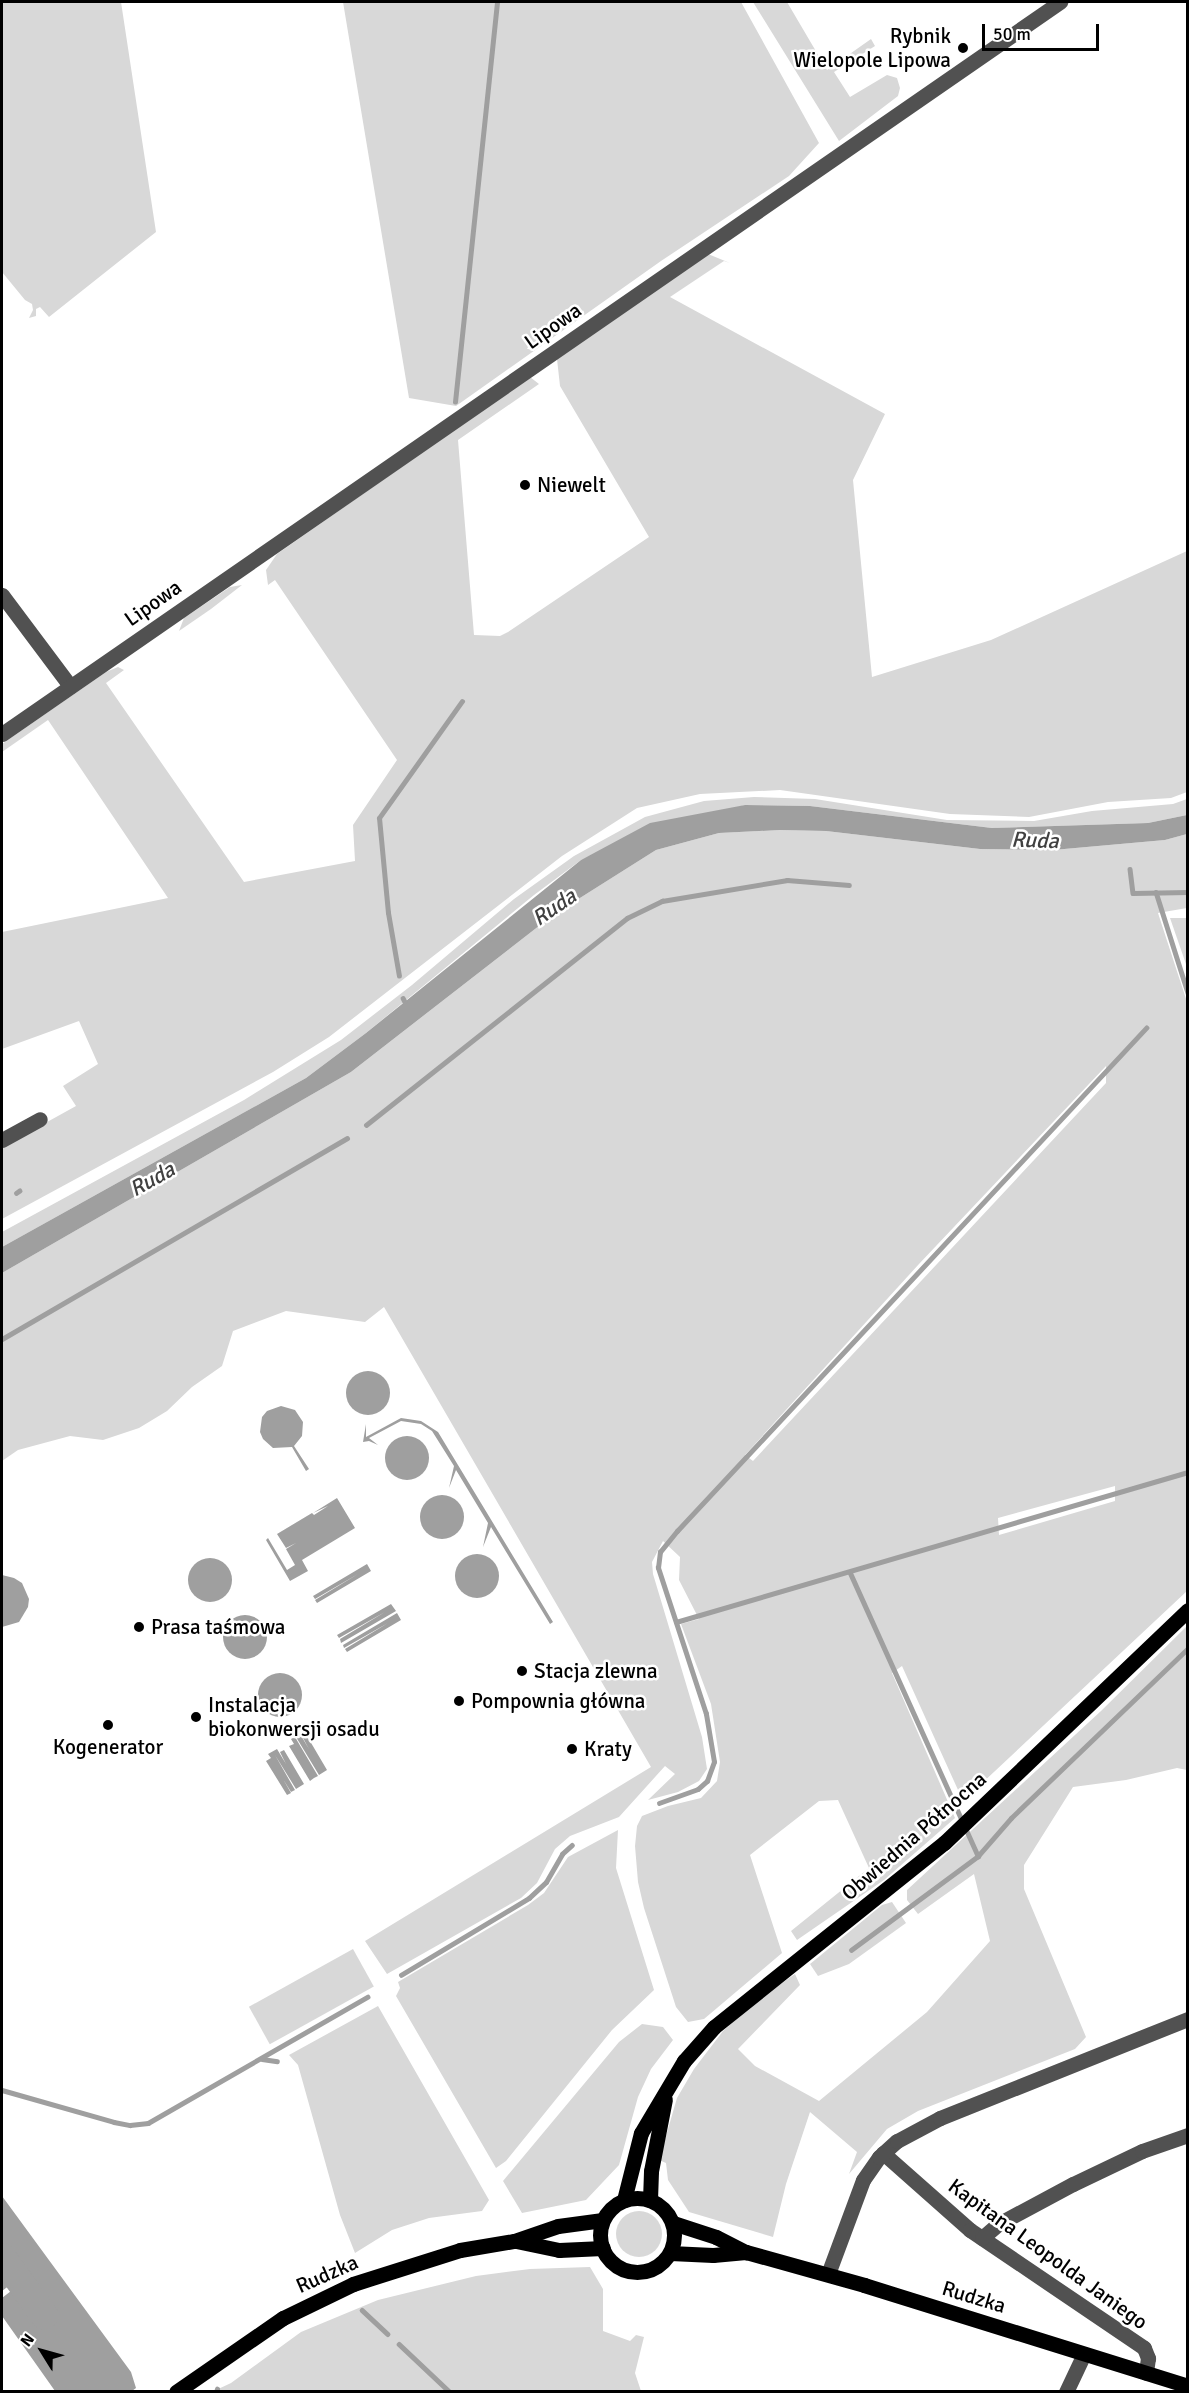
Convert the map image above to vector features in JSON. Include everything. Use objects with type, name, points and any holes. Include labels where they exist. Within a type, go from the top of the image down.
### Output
[{"type":"main road","name":"Obwiednia Północna","points":[[624,2200],[641,2133],[684,2061],[726,2016],[944,1843],[1188,1610]]},
{"type":"main road","name":"Obwiednia Północna","points":[[650,2200],[651,2171],[667,2090]]},
{"type":"main road","points":[[624,2200],[650,2200],[664,2209],[673,2223],[675,2239],[670,2253],[653,2269],[637,2272],[619,2268],[603,2248],[600,2230],[603,2220],[611,2208],[624,2200]]},
{"type":"main road","name":"Rudzka","points":[[176,2391],[283,2319],[353,2284],[460,2250],[514,2241],[558,2226],[603,2220]]},
{"type":"main road","name":"Rudzka","points":[[673,2223],[716,2237],[747,2252],[828,2274],[1146,2373],[1187,2389]]},
{"type":"main road","name":"Rudzka","points":[[514,2241],[559,2250],[603,2248]]},
{"type":"main road","name":"Rudzka","points":[[670,2253],[713,2255],[747,2252]]},
{"type":"street","name":"Lipowa","points":[[2,734],[1060,2]]},
{"type":"street","points":[[2,595],[70,686]]},
{"type":"street","points":[[2,1140],[40,1119]]},
{"type":"street","points":[[828,2274],[860,2187],[883,2153],[902,2137],[928,2123],[1188,2019]]},
{"type":"street","points":[[982,2238],[998,2224],[1073,2184],[1142,2151],[1188,2135]]},
{"type":"street","name":"Kapitana Leopolda Janiego","points":[[883,2153],[982,2238],[1144,2348],[1148,2358],[1146,2373]]},
{"type":"street","points":[[1066,2391],[1084,2354]]},
{"type":"shaded area","points":[[2,2],[121,2],[156,232],[49,317],[40,307],[36,309],[36,316],[29,318],[33,310],[32,304],[25,300],[2,272]]},
{"type":"shaded area","points":[[343,2],[741,2],[819,143],[789,176],[661,261],[456,406],[409,398]]},
{"type":"shaded area","points":[[753,2],[787,2],[827,70],[871,39],[875,46],[834,72],[850,97],[887,75],[897,78],[900,88],[898,96],[839,141]]},
{"type":"shaded area","points":[[708,254],[730,263],[724,261],[670,297],[885,414],[853,480],[872,677],[991,640],[1187,551],[1187,792],[1171,798],[1108,802],[1029,817],[950,814],[780,790],[700,794],[637,808],[562,856],[329,1037],[273,1072],[2,1219],[2,1147],[76,1106],[63,1086],[98,1064],[79,1021],[2,1049],[2,932],[168,898],[48,720],[2,752],[2,744],[106,672],[118,667],[124,670],[106,683],[244,882],[355,861],[353,825],[397,760],[275,580],[268,585],[266,570],[277,554],[530,377],[539,384],[458,440],[474,635],[500,636],[508,632],[649,537],[560,386],[557,359]]},
{"type":"shaded area","points":[[242,585],[179,631],[184,618],[230,587]]},
{"type":"shaded area","points":[[754,797],[815,799],[947,820],[1034,821],[1092,811],[1173,804],[1187,799],[1187,815],[1148,823],[992,828],[810,806],[745,805],[616,843],[581,860],[534,895],[366,1033],[306,1078],[2,1247],[2,1232],[244,1100],[341,1040],[412,985],[514,899],[574,856],[645,817],[704,801]]},
{"type":"shaded area","points":[[780,830],[826,831],[980,849],[1053,850],[1165,840],[1187,834],[1187,908],[1158,913],[1188,1005],[1187,1591],[963,1801],[902,1666],[892,1673],[955,1818],[884,1880],[797,1940],[791,1931],[869,1868],[838,1800],[819,1801],[750,1855],[782,1953],[704,2019],[688,2022],[676,2007],[644,1908],[638,1882],[635,1846],[637,1826],[642,1816],[668,1806],[701,1798],[717,1781],[720,1762],[711,1704],[681,1624],[699,1619],[679,1580],[680,1557],[663,1541],[652,1562],[653,1574],[702,1737],[707,1769],[699,1781],[678,1792],[648,1800],[675,1774],[665,1766],[619,1817],[570,1836],[555,1849],[537,1883],[521,1898],[387,1974],[365,1941],[651,1767],[384,1307],[365,1322],[286,1311],[233,1331],[222,1366],[192,1387],[167,1411],[139,1428],[103,1440],[70,1436],[18,1450],[2,1461],[2,1273],[351,1072],[553,915],[656,850],[719,833]],"holes":[[[1106,1066],[1106,1083],[753,1461],[745,1455],[919,1264]],[[1115,1486],[1115,1501],[999,1535],[998,1518]]]},
{"type":"shaded area","points":[[1170,918],[1187,918],[1187,967]]},
{"type":"shaded area","points":[[1187,1626],[1187,1770],[1177,1768],[1126,1780],[1073,1787],[1024,1865],[1024,1889],[1086,2037],[1075,2049],[918,2111],[887,2129],[849,2174],[857,2152],[810,2112],[786,2184],[773,2237],[689,2212],[668,2180],[666,2163],[659,2160],[677,2098],[694,2069],[723,2031],[756,2001],[795,1974],[800,1985],[738,2049],[755,2066],[819,2101],[927,2012],[990,1941],[974,1874],[918,1914],[907,1900],[907,1890],[1101,1711]]},
{"type":"shaded area","points":[[618,1830],[616,1868],[654,1990],[612,2030],[506,2161],[496,2168],[396,1996],[400,1988],[398,1982],[528,1905],[544,1893],[568,1857]]},
{"type":"shaded area","points":[[892,1902],[906,1923],[849,1964],[818,1976],[810,1964],[882,1905]]},
{"type":"shaded area","points":[[353,1949],[374,1987],[270,2044],[249,2007]]},
{"type":"shaded area","points":[[378,2006],[489,2200],[482,2211],[429,2218],[392,2230],[355,2253],[340,2215],[298,2065],[289,2055]]},
{"type":"shaded area","points":[[642,2024],[663,2027],[673,2040],[651,2069],[638,2097],[619,2165],[586,2200],[522,2213],[503,2181],[619,2042]]},
{"type":"shaded area","points":[[639,2211],[655,2218],[662,2234],[655,2250],[639,2257],[623,2250],[616,2234],[623,2218]]},
{"type":"shaded area","points":[[590,2267],[603,2289],[603,2331],[630,2341],[636,2335],[644,2337],[635,2373],[641,2391],[214,2391],[231,2383],[301,2332],[378,2300],[476,2276],[530,2269]]},
{"type":"water","name":"Ruda","points":[[745,805],[810,806],[992,828],[1148,823],[1187,815],[1187,834],[1165,840],[1053,850],[980,849],[826,831],[780,830],[719,833],[656,850],[553,915],[351,1072],[2,1273],[2,1247],[306,1078],[366,1033],[581,860],[650,823]]},
{"type":"water","points":[[368,1371],[384,1377],[390,1393],[384,1409],[368,1415],[352,1409],[346,1393],[352,1377]]},
{"type":"water","points":[[281,1406],[295,1410],[303,1422],[302,1436],[294,1446],[309,1469],[306,1471],[292,1447],[273,1448],[263,1439],[260,1432],[262,1417],[267,1411]]},
{"type":"water","points":[[401,1418],[421,1421],[438,1432],[553,1622],[550,1624],[491,1527],[483,1547],[488,1523],[456,1470],[449,1488],[454,1466],[432,1431],[421,1424],[401,1421],[369,1438],[378,1445],[369,1441],[363,1442],[366,1424],[366,1437]]},
{"type":"water","points":[[407,1436],[423,1442],[429,1458],[423,1474],[407,1480],[391,1474],[385,1458],[391,1442]]},
{"type":"water","points":[[442,1495],[458,1501],[464,1517],[458,1533],[442,1539],[426,1533],[420,1517],[426,1501]]},
{"type":"water","points":[[337,1498],[355,1528],[302,1560],[308,1571],[290,1581],[266,1540],[268,1538],[287,1570],[295,1565],[286,1549],[296,1543],[286,1548],[277,1534],[312,1513],[314,1515],[328,1506],[313,1513]]},
{"type":"water","points":[[477,1554],[493,1560],[499,1576],[493,1592],[477,1598],[461,1592],[455,1576],[461,1560]]},
{"type":"water","points":[[210,1558],[226,1564],[232,1580],[226,1596],[210,1602],[194,1596],[188,1580],[194,1564]]},
{"type":"water","points":[[367,1564],[371,1571],[317,1603],[315,1600],[358,1574],[315,1599],[313,1596]]},
{"type":"water","points":[[2,1575],[22,1583],[29,1599],[28,1607],[19,1622],[2,1627]]},
{"type":"water","points":[[391,1604],[396,1611],[341,1643],[340,1639],[385,1612],[339,1638],[337,1635]]},
{"type":"water","points":[[397,1613],[401,1620],[347,1652],[345,1649],[388,1623],[344,1648],[343,1645]]},
{"type":"water","points":[[245,1615],[261,1621],[267,1637],[261,1653],[245,1659],[229,1653],[223,1637],[229,1621]]},
{"type":"water","points":[[280,1673],[296,1679],[302,1695],[296,1711],[280,1717],[264,1711],[258,1695],[264,1679]]},
{"type":"water","points":[[300,1734],[309,1749],[303,1738],[307,1736],[327,1770],[319,1775],[296,1737]]},
{"type":"water","points":[[295,1737],[318,1776],[310,1781],[289,1746],[294,1744],[291,1739]]},
{"type":"water","points":[[277,1749],[286,1764],[280,1752],[284,1750],[304,1784],[296,1789],[275,1755],[295,1790],[291,1792],[283,1779],[291,1793],[287,1795],[266,1761],[271,1758],[268,1754]]},
{"type":"water","points":[[2,2196],[131,2372],[136,2388],[132,2391],[55,2391],[2,2316],[2,2298],[29,2277],[26,2273],[2,2291]]},
{"type":"waterway","points":[[455,402],[497,2]]},
{"type":"waterway","points":[[399,976],[388,913],[379,818],[462,701]]},
{"type":"waterway","points":[[1130,869],[1133,893],[1188,892]]},
{"type":"waterway","points":[[366,1125],[627,918],[662,901],[787,880],[849,885]]},
{"type":"waterway","points":[[1156,892],[1188,993]]},
{"type":"waterway","points":[[403,998],[405,1002]]},
{"type":"waterway","points":[[659,1803],[698,1789],[707,1781],[714,1762],[706,1714],[658,1568],[660,1552],[677,1531],[1146,1028]]},
{"type":"waterway","points":[[2,1339],[347,1138]]},
{"type":"waterway","points":[[676,1622],[1188,1472]]},
{"type":"waterway","points":[[850,1572],[978,1856]]},
{"type":"waterway","points":[[851,1950],[978,1856],[1011,1818],[1188,1648]]},
{"type":"waterway","points":[[401,1975],[529,1898],[546,1882],[562,1854],[572,1845]]},
{"type":"waterway","points":[[2,2090],[114,2122],[130,2125],[148,2123],[367,1997]]},
{"type":"waterway","points":[[262,2059],[277,2061]]},
{"type":"waterway","points":[[2,2257],[44,2315]]},
{"type":"waterway","points":[[362,2310],[388,2334]]},
{"type":"waterway","points":[[399,2344],[450,2392]]},
{"type":"place","name":"Rybnik Wielopole Lipowa","points":[[963,48]]},
{"type":"place","name":"Niewelt","points":[[525,485]]},
{"type":"place","name":"Prasa taśmowa","points":[[139,1627]]},
{"type":"place","name":"Stacja zlewna","points":[[522,1671]]},
{"type":"place","name":"Pompownia główna","points":[[459,1701]]},
{"type":"place","name":"Instalacja biokonwersji osadu","points":[[196,1717]]},
{"type":"place","name":"Kogenerator","points":[[108,1725]]},
{"type":"place","name":"Kraty","points":[[572,1749]]}]
